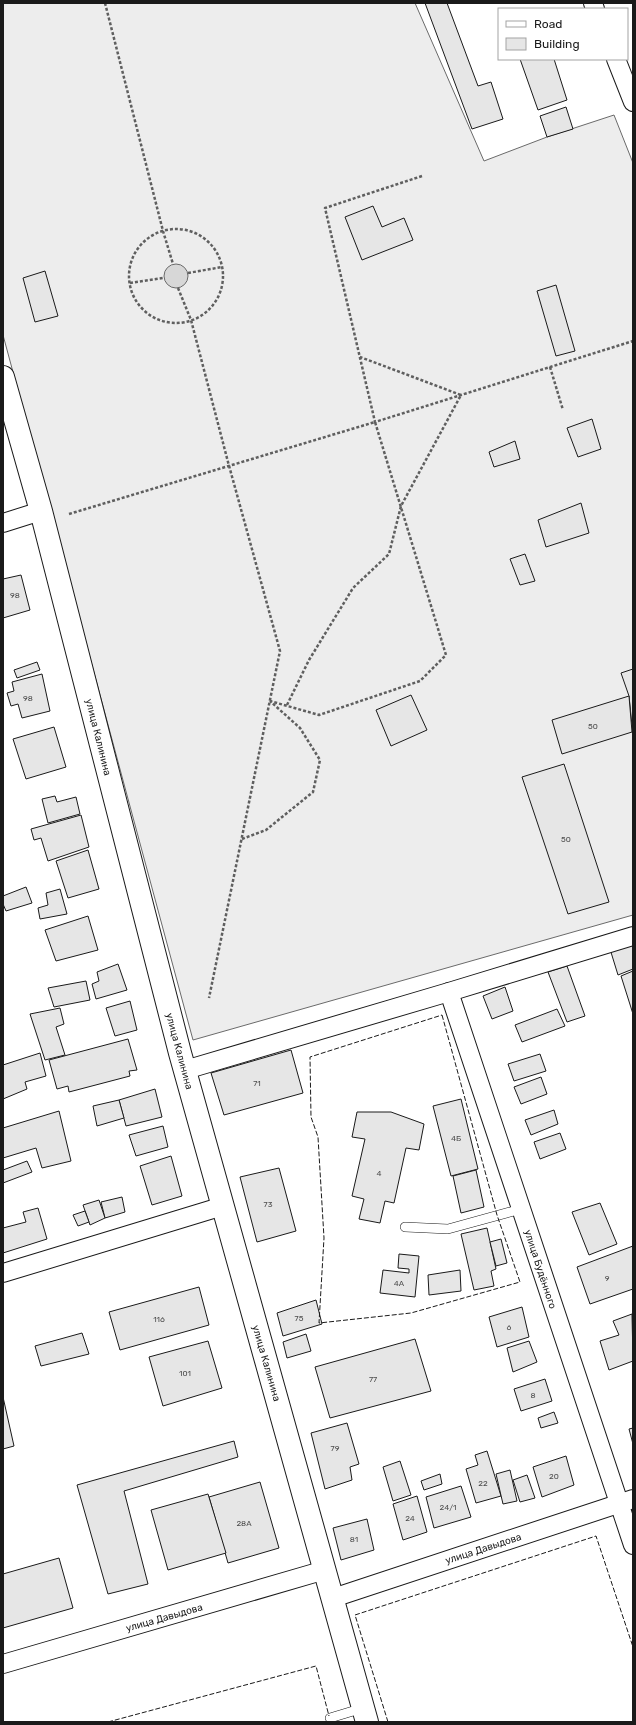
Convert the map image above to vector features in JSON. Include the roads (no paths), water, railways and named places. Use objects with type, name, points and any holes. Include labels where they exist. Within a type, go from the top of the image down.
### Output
[{"type":"street","points":[[616,60],[633,102]]},
{"type":"street","name":"улица Калинина","points":[[3,377],[41,511],[185,1070],[365,1715]]},
{"type":"street","points":[[3,523],[41,511]]},
{"type":"street","points":[[185,1070],[633,936]]},
{"type":"street","name":"улица Будённого","points":[[449,992],[521,1209],[626,1501],[633,1545]]},
{"type":"street","points":[[3,1273],[223,1206]]},
{"type":"street","name":"улица Давыдова","points":[[333,1598],[626,1501]]},
{"type":"street","name":"улица Давыдова","points":[[3,1664],[325,1570]]},
{"type":"lane","points":[[405,1227],[448,1229],[521,1209]]},
{"type":"lane","points":[[330,1718],[365,1715]]}]
